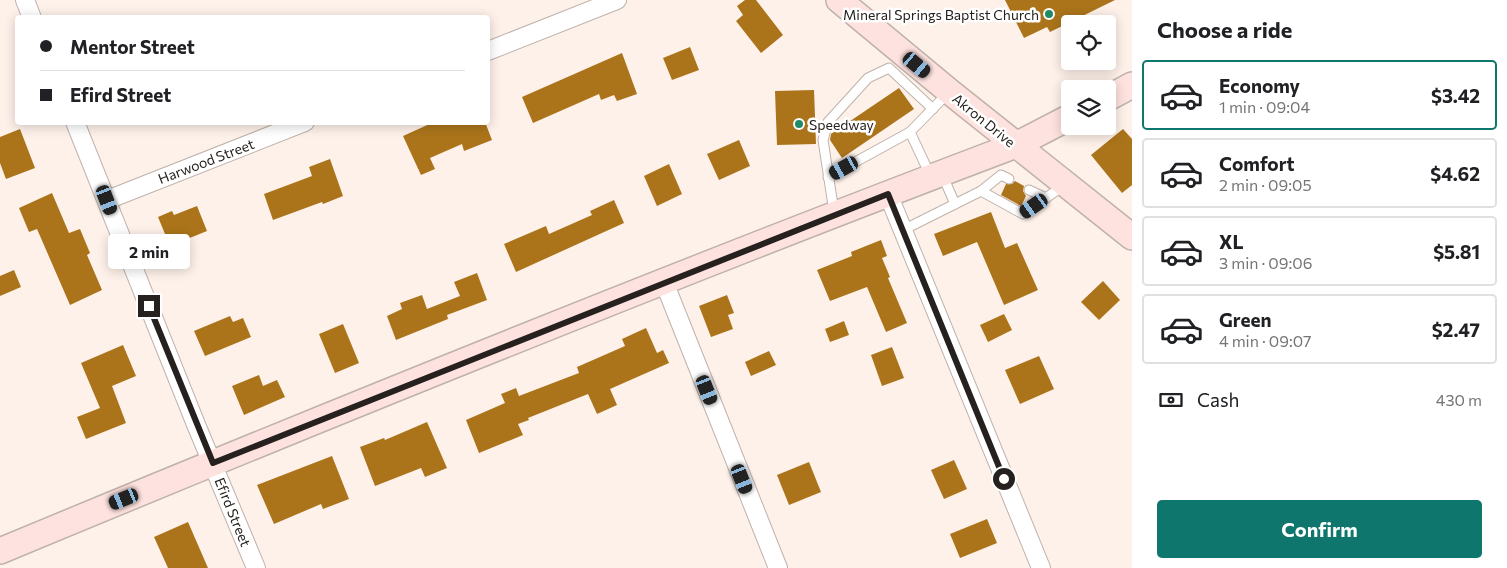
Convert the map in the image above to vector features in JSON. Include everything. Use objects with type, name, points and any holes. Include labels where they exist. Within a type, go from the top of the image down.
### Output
[{"type":"street","points":[[25,0],[31,15]]},
{"type":"street","points":[[490,50],[617,0]]},
{"type":"street","name":"Akron Drive","points":[[839,0],[895,60],[941,100],[1016,145],[1056,191],[1132,237]]},
{"type":"street","points":[[1116,94],[1132,85]]},
{"type":"street","points":[[0,551],[213,463],[664,282],[1016,145],[1061,122]]},
{"type":"street","name":"Efird Street","points":[[76,125],[197,427],[256,568]]},
{"type":"street","name":"Harwood Street","points":[[107,200],[297,125]]},
{"type":"street","points":[[888,194],[1040,568]]},
{"type":"street","points":[[664,282],[778,568]]},
{"type":"lane","points":[[834,216],[823,140],[828,122],[868,78],[895,60]]},
{"type":"lane","points":[[828,177],[910,132],[941,100]]},
{"type":"lane","points":[[910,132],[954,204]]},
{"type":"lane","points":[[903,230],[981,191],[1001,175],[1009,179]]},
{"type":"lane","points":[[1029,190],[1056,191]]},
{"type":"lane","points":[[981,191],[1023,214],[1056,191]]},
{"type":"building","points":[[745,0],[756,0],[783,35],[761,53],[736,21],[743,15],[737,6]]},
{"type":"building","name":"Mineral Springs Baptist Church","points":[[1005,0],[1115,0],[1085,15],[1061,15],[1061,27],[1050,32],[1047,27],[1024,38]]},
{"type":"building","points":[[690,47],[699,70],[672,80],[663,58]]},
{"type":"building","points":[[622,53],[637,94],[617,101],[614,95],[601,100],[599,94],[533,123],[522,97]]},
{"type":"building","points":[[899,88],[914,109],[842,158],[830,140],[831,134]]},
{"type":"building","points":[[814,90],[816,144],[777,145],[775,91]]},
{"type":"building","points":[[427,125],[486,125],[492,140],[464,151],[462,144],[430,158],[435,169],[421,175],[403,136]]},
{"type":"building","points":[[20,129],[35,168],[6,179],[0,163],[0,137]]},
{"type":"building","points":[[1123,129],[1132,139],[1132,185],[1122,193],[1091,155]]},
{"type":"building","points":[[739,140],[750,166],[719,180],[707,154]]},
{"type":"building","points":[[330,159],[343,196],[273,220],[264,194],[312,176],[309,167]]},
{"type":"building","points":[[669,164],[682,194],[657,206],[644,176]]},
{"type":"building","points":[[1015,181],[1024,186],[1023,191],[1026,196],[1021,206],[1001,195],[1006,184],[1012,184]]},
{"type":"building","points":[[52,193],[69,233],[80,229],[90,253],[87,255],[102,290],[70,305],[37,229],[29,232],[19,208]]},
{"type":"building","points":[[614,200],[624,223],[516,272],[504,244],[546,226],[549,234],[592,215],[590,211]]},
{"type":"building","points":[[197,206],[207,231],[170,246],[158,217],[172,211],[174,215]]},
{"type":"building","points":[[991,212],[1005,248],[1017,243],[1038,290],[1004,305],[977,242],[943,256],[934,234]]},
{"type":"building","points":[[881,240],[887,256],[882,258],[890,277],[888,278],[907,323],[886,332],[867,287],[830,301],[817,270],[852,256],[851,252]]},
{"type":"building","points":[[14,270],[21,287],[0,296],[0,276]]},
{"type":"building","points":[[477,273],[487,300],[447,315],[448,319],[396,340],[387,316],[402,309],[400,303],[422,295],[427,309],[460,296],[454,282]]},
{"type":"building","points":[[1103,281],[1120,300],[1099,320],[1081,302]]},
{"type":"building","points":[[727,295],[734,313],[728,315],[733,329],[711,337],[699,306]]},
{"type":"building","points":[[1004,314],[1012,330],[988,342],[980,325]]},
{"type":"building","points":[[230,316],[233,322],[243,318],[251,337],[205,356],[194,331]]},
{"type":"building","points":[[844,321],[849,335],[830,342],[825,329]]},
{"type":"building","points":[[343,324],[359,363],[335,373],[319,334]]},
{"type":"building","points":[[646,328],[657,353],[663,350],[669,363],[610,389],[617,405],[597,414],[588,394],[528,418],[529,420],[518,424],[523,435],[479,453],[466,420],[505,403],[501,394],[516,388],[519,396],[579,373],[577,367],[625,346],[622,339]]},
{"type":"building","points":[[123,345],[136,376],[112,386],[126,423],[86,439],[77,417],[100,408],[81,363]]},
{"type":"building","points":[[892,347],[904,378],[882,386],[871,355]]},
{"type":"building","points":[[769,351],[776,365],[751,376],[745,362]]},
{"type":"building","points":[[1039,356],[1054,389],[1020,404],[1005,370]]},
{"type":"building","points":[[259,375],[263,386],[277,380],[285,397],[244,415],[232,386]]},
{"type":"building","points":[[427,422],[447,468],[425,477],[421,468],[375,486],[360,447],[384,438],[385,440]]},
{"type":"building","points":[[332,456],[349,499],[323,509],[321,504],[274,524],[257,485]]},
{"type":"building","points":[[954,460],[967,489],[944,499],[931,470]]},
{"type":"building","points":[[809,462],[821,492],[789,505],[777,475]]},
{"type":"building","points":[[987,519],[997,543],[960,558],[950,534]]},
{"type":"building","points":[[188,522],[208,568],[168,568],[154,537]]},
{"type":"place","name":"Mineral Springs Baptist Church","points":[[1049,14]]},
{"type":"place","name":"Speedway","points":[[799,124]]},
{"type":"route","points":[[149,306],[213,463],[888,194],[1004,479]]}]
